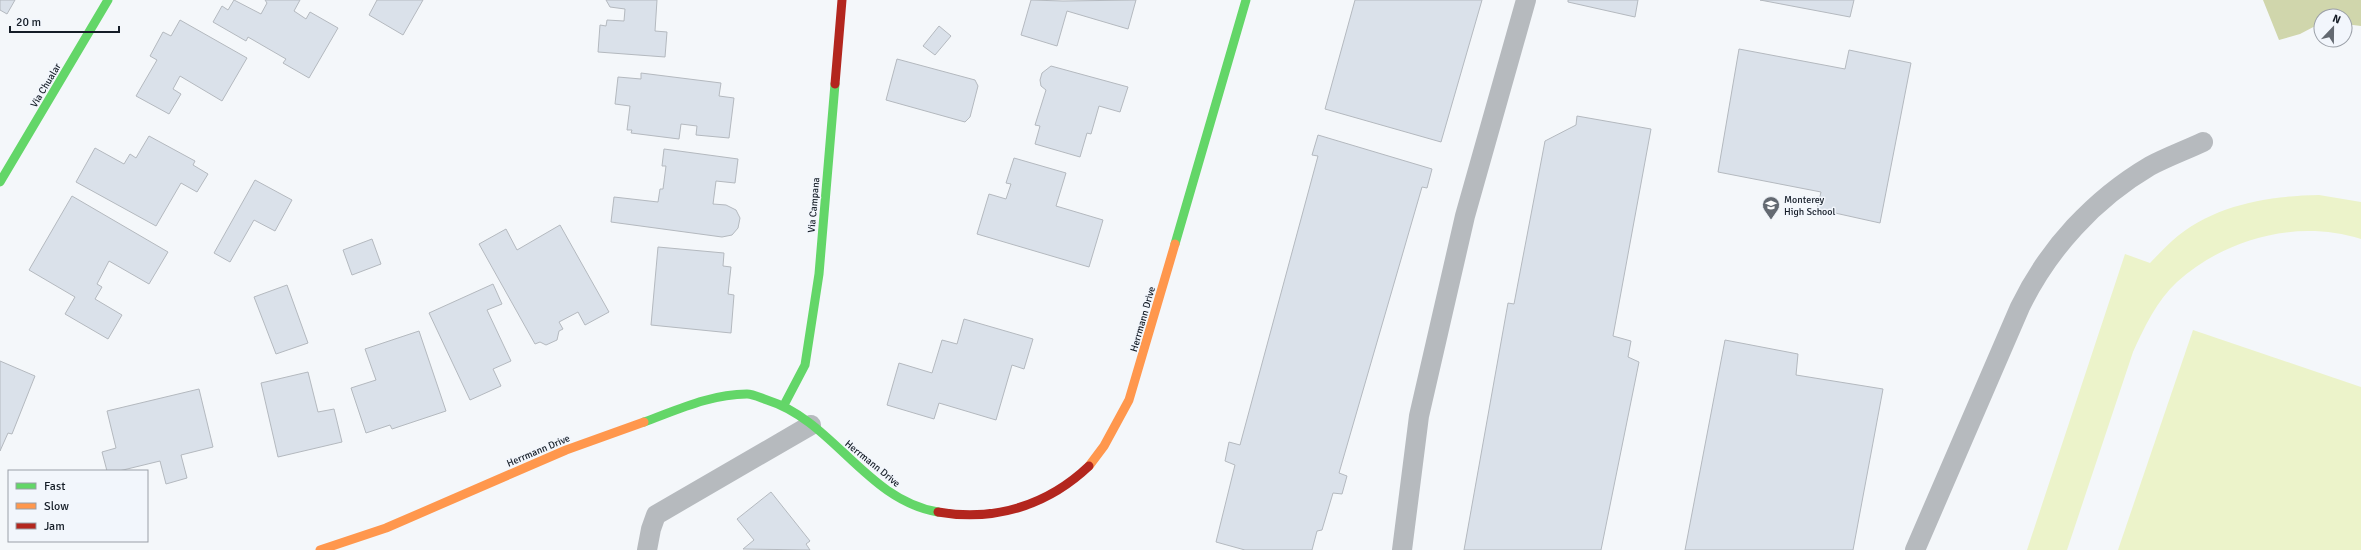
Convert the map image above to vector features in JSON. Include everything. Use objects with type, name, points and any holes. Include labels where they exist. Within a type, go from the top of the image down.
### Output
[{"type":"street","name":"Via Chualar","points":[[0,182],[108,0]]},
{"type":"street","name":"Via Campana","points":[[784,405],[806,365],[819,274],[842,0]]},
{"type":"street","name":"Herrmann Drive","points":[[320,550],[386,528],[566,450],[698,402],[726,395],[749,394],[784,405],[811,425],[889,491],[926,510],[941,514],[966,515],[1017,509],[1051,496],[1078,479],[1109,440],[1129,400],[1246,0]]},
{"type":"lane","points":[[1402,550],[1419,416],[1465,216],[1526,0]]},
{"type":"lane","points":[[1915,550],[2020,308],[2032,283],[2047,260],[2070,231],[2119,185],[2152,165],[2203,142]]},
{"type":"lane","points":[[647,550],[651,529],[656,515],[811,425]]},
{"type":"green space","points":[[2263,0],[2361,0],[2361,26],[2353,25],[2353,8],[2313,8],[2313,27],[2300,34],[2279,40]]},
{"type":"green space","points":[[2319,195],[2361,202],[2361,239],[2337,233],[2312,231],[2288,232],[2263,236],[2217,254],[2196,267],[2177,282],[2157,306],[2146,324],[2133,352],[2067,550],[2027,550],[2125,254],[2150,263],[2169,244],[2188,229],[2222,211],[2260,201]]},
{"type":"green space","points":[[2193,330],[2361,387],[2361,550],[2118,550]]},
{"type":"building","points":[[0,0],[15,0],[7,14],[0,10]]},
{"type":"building","points":[[234,0],[261,14],[267,3],[265,0],[300,0],[294,11],[306,19],[310,12],[338,28],[309,78],[283,63],[286,59],[248,37],[246,41],[213,22],[222,6],[228,10]]},
{"type":"building","points":[[377,0],[423,0],[403,35],[369,15]]},
{"type":"building","points":[[606,0],[657,0],[655,31],[667,32],[665,57],[598,52],[600,25],[606,26],[607,20],[624,21],[625,9],[610,7]]},
{"type":"building","points":[[1031,0],[1136,0],[1128,29],[1067,11],[1057,46],[1021,35]]},
{"type":"building","points":[[1355,0],[1482,0],[1441,142],[1325,109]]},
{"type":"building","points":[[1568,0],[1638,0],[1635,17],[1568,2]]},
{"type":"building","points":[[1760,0],[1854,0],[1850,17]]},
{"type":"building","points":[[180,20],[247,58],[222,101],[180,76],[173,89],[181,94],[169,114],[136,96],[157,60],[150,56],[163,32],[171,36]]},
{"type":"building","points":[[939,26],[951,36],[935,55],[923,46]]},
{"type":"building","points":[[1739,49],[1845,69],[1849,50],[1911,63],[1880,223],[1817,209],[1821,192],[1718,172]]},
{"type":"building","points":[[897,59],[975,80],[978,86],[970,117],[965,122],[886,100]]},
{"type":"building","points":[[1051,66],[1128,87],[1120,112],[1099,106],[1091,134],[1087,133],[1080,157],[1035,144],[1040,126],[1035,125],[1046,90],[1041,86],[1040,80],[1042,73]]},
{"type":"building","points":[[641,73],[721,83],[719,96],[734,98],[729,138],[696,135],[697,126],[681,124],[679,139],[631,133],[632,130],[627,130],[630,106],[615,104],[618,77],[641,79]]},
{"type":"building","points":[[1577,116],[1651,129],[1613,336],[1631,341],[1628,357],[1639,362],[1601,550],[1464,550],[1508,303],[1514,304],[1545,141],[1576,125]]},
{"type":"building","points":[[1318,135],[1432,169],[1427,188],[1422,187],[1339,473],[1347,476],[1342,494],[1333,493],[1322,530],[1317,531],[1312,550],[1245,550],[1216,542],[1235,465],[1225,461],[1229,442],[1240,445],[1318,156],[1312,155]]},
{"type":"building","points":[[149,136],[195,161],[193,165],[208,174],[197,192],[181,183],[156,226],[76,182],[95,148],[124,164],[130,154],[136,158]]},
{"type":"building","points":[[664,149],[738,159],[735,183],[716,181],[713,204],[726,205],[736,210],[740,218],[738,228],[732,235],[722,237],[611,222],[614,197],[658,202],[660,189],[663,189],[666,166],[662,166]]},
{"type":"building","points":[[1014,158],[1066,173],[1056,206],[1103,220],[1089,267],[977,234],[989,194],[1006,199],[1011,184],[1006,183]]},
{"type":"building","points":[[255,180],[292,200],[275,231],[254,220],[230,262],[214,253]]},
{"type":"building","points":[[72,196],[168,252],[149,284],[109,261],[97,284],[102,287],[95,299],[122,315],[108,339],[65,314],[75,297],[29,270]]},
{"type":"building","points":[[560,225],[609,312],[585,325],[578,312],[559,322],[563,329],[559,331],[557,340],[546,345],[540,342],[535,344],[479,244],[506,229],[517,250]]},
{"type":"building","points":[[372,239],[381,264],[352,275],[343,250]]},
{"type":"building","points":[[658,247],[724,253],[723,266],[731,267],[728,294],[734,295],[731,333],[651,325]]},
{"type":"building","points":[[493,284],[502,304],[487,310],[511,361],[493,369],[501,386],[470,400],[429,313]]},
{"type":"building","points":[[287,285],[308,343],[276,354],[254,297]]},
{"type":"building","points":[[964,319],[1033,339],[1024,369],[1012,365],[996,420],[939,403],[934,419],[887,405],[899,363],[932,373],[942,340],[957,344]]},
{"type":"building","points":[[419,331],[446,411],[392,429],[390,425],[366,433],[351,388],[376,380],[365,349]]},
{"type":"building","points":[[1725,340],[1798,354],[1796,375],[1883,389],[1853,550],[1685,550]]},
{"type":"building","points":[[0,361],[35,376],[12,434],[8,433],[0,451]]},
{"type":"building","points":[[308,372],[318,412],[334,409],[342,442],[278,457],[261,383]]},
{"type":"building","points":[[199,389],[213,447],[181,455],[187,478],[166,484],[160,461],[123,470],[107,470],[102,452],[116,448],[107,411]]},
{"type":"building","points":[[771,492],[810,541],[806,544],[810,550],[743,549],[754,540],[737,519]]},
{"type":"traffic: fast","points":[[0,182],[108,0]]},
{"type":"traffic: fast","points":[[1175,244],[1246,0]]},
{"type":"traffic: fast","points":[[784,405],[805,365],[819,274],[835,84]]},
{"type":"traffic: fast","points":[[644,422],[707,400],[734,395],[754,395],[791,410],[812,425],[870,477],[890,492],[913,505],[938,512]]},
{"type":"traffic: slow","points":[[1089,466],[1104,446],[1129,400],[1175,244]]},
{"type":"traffic: slow","points":[[320,550],[386,528],[566,450],[644,422]]},
{"type":"traffic: jam","points":[[835,84],[842,0]]},
{"type":"traffic: jam","points":[[938,512],[980,515],[1020,507],[1056,491],[1073,480],[1089,466]]},
{"type":"place","name":"Monterey High School","points":[[1771,220]]}]
